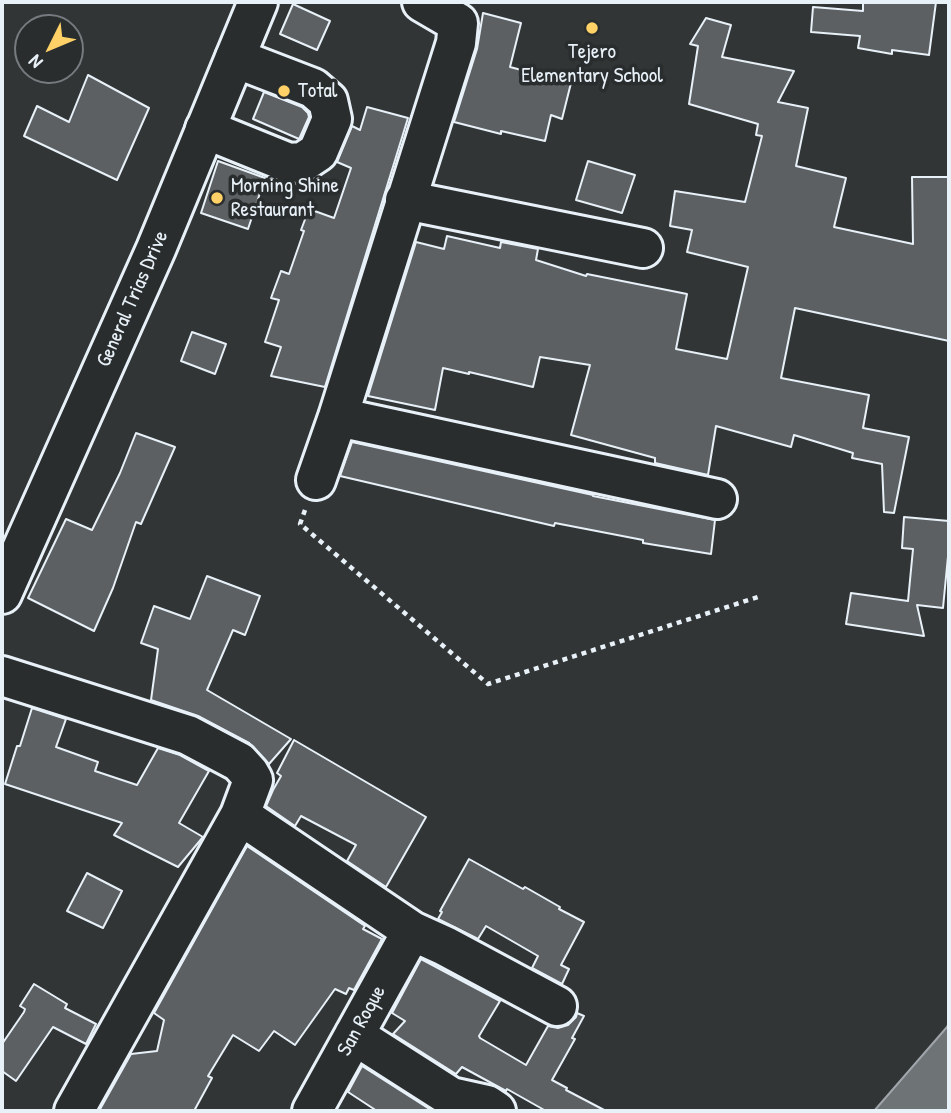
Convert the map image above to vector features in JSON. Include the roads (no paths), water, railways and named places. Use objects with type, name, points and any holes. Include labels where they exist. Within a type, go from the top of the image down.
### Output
[{"type":"street","name":"General Trias Drive","points":[[2,594],[156,248],[258,2]]},
{"type":"street","points":[[316,480],[456,43],[458,23],[422,2]]},
{"type":"street","points":[[205,128],[289,163],[303,162],[318,152],[332,119],[328,101],[313,88],[235,58]]},
{"type":"street","points":[[405,200],[643,248]]},
{"type":"street","points":[[338,417],[717,499]]},
{"type":"street","points":[[2,676],[188,735],[239,762],[253,780],[240,816],[74,1111]]},
{"type":"street","points":[[240,816],[412,931],[557,1006]]},
{"type":"street","name":"San Roque","points":[[312,1111],[412,931]]},
{"type":"street","points":[[354,1035],[451,1097],[486,1105],[496,1111]]},
{"type":"place","name":"Tejero Elementary School","points":[[592,28]]},
{"type":"place","name":"Total","points":[[284,91]]},
{"type":"place","name":"Morning Shine Restaurant","points":[[217,198]]}]
